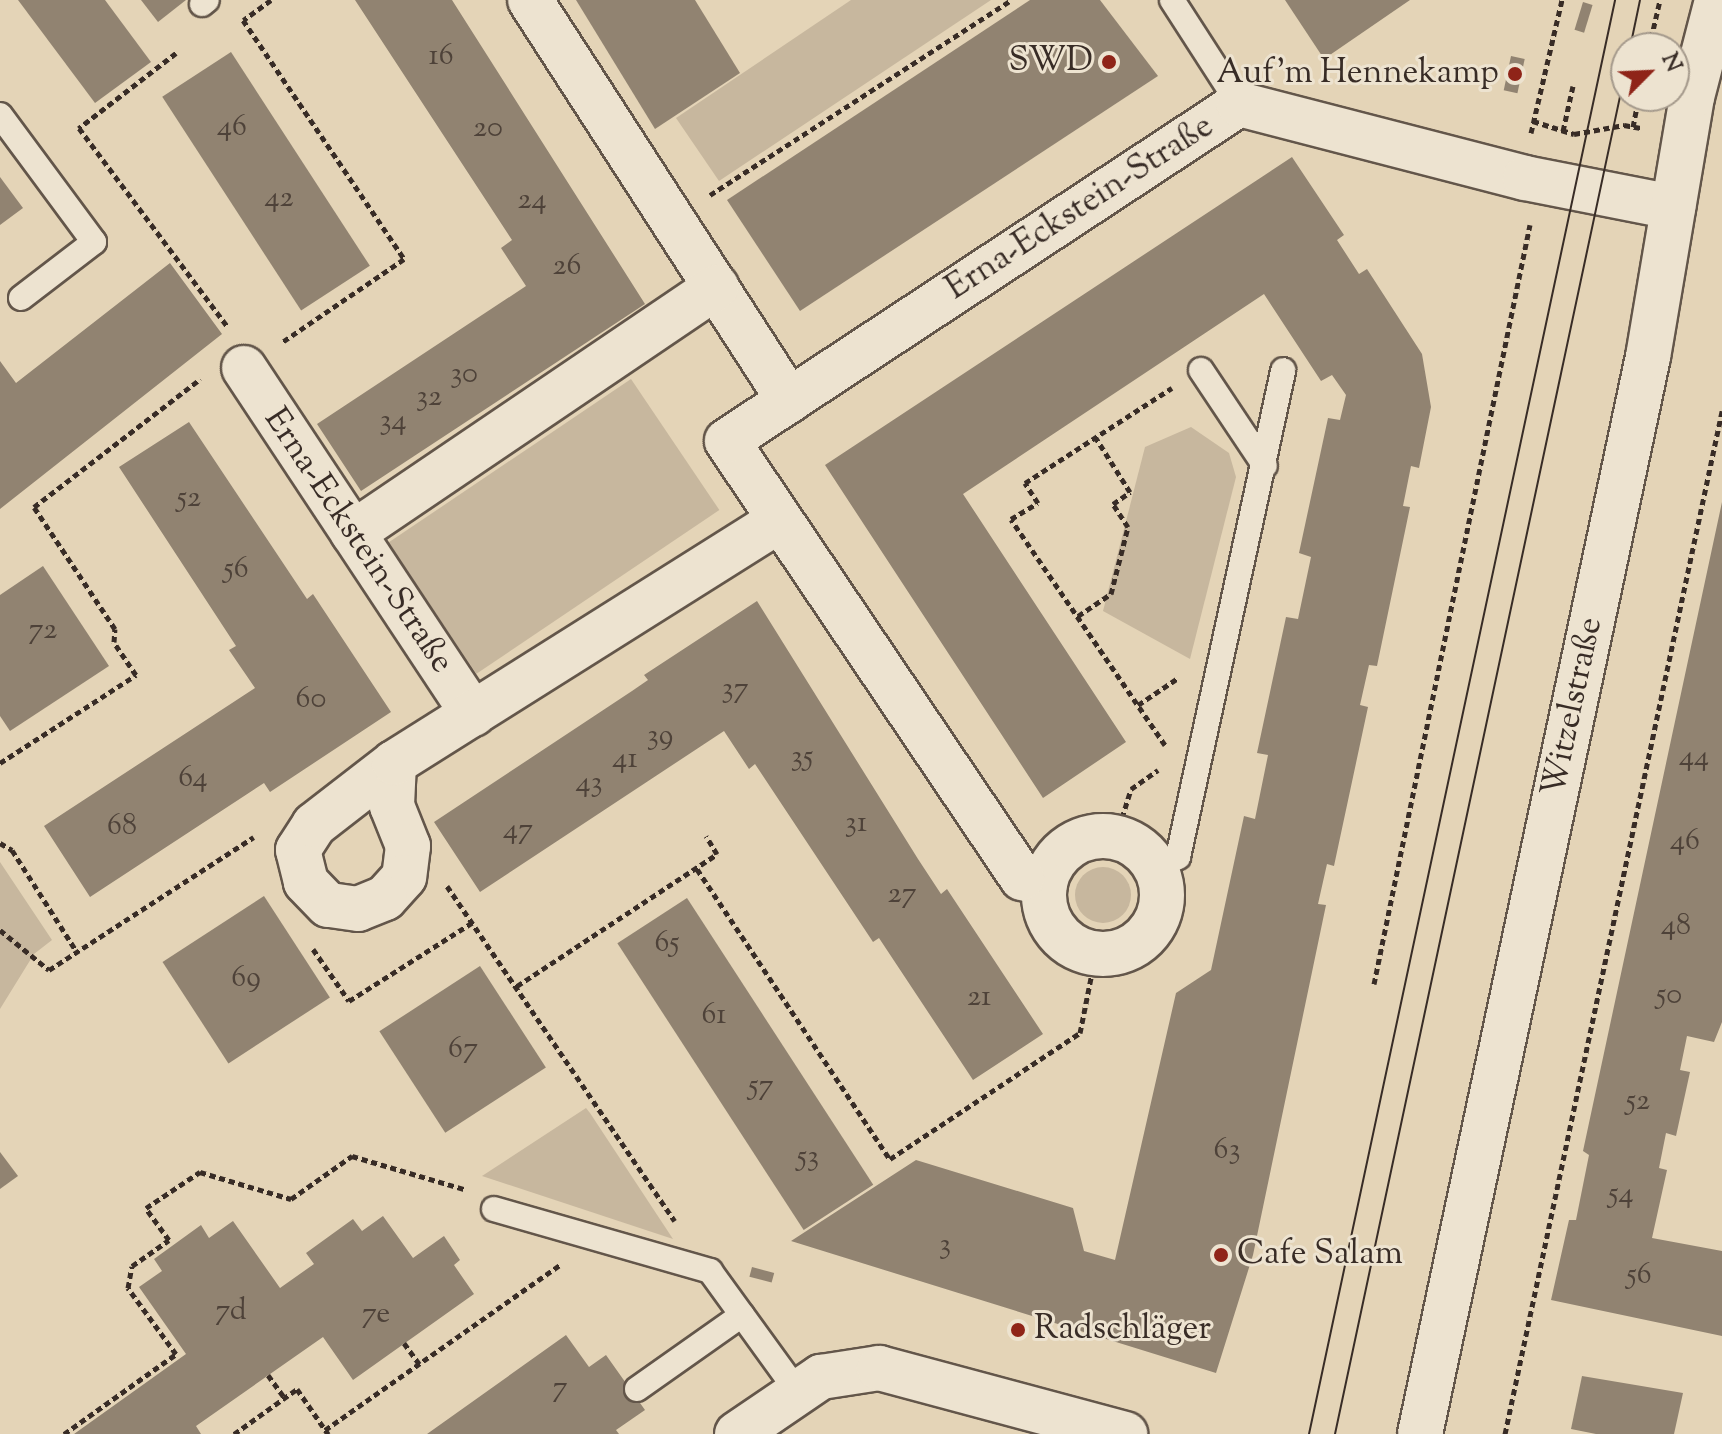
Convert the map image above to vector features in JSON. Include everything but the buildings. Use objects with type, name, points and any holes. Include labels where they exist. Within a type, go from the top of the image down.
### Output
[{"type":"street","points":[[530,0],[789,400]]},
{"type":"street","name":"Witzelstraße","points":[[1416,1427],[1648,357],[1692,97],[1717,0]]},
{"type":"street","name":"Erna-Eckstein-Straße","points":[[1045,884],[1022,878],[727,441],[1239,104],[1525,178],[1673,207]]},
{"type":"street","points":[[353,533],[716,287]]},
{"type":"street","name":"Erna-Eckstein-Straße","points":[[244,368],[473,714]]},
{"type":"street","points":[[394,763],[392,806],[408,846],[404,877],[385,898],[358,909],[328,905],[306,882],[298,850],[314,825],[394,763],[780,520]]},
{"type":"street","points":[[1116,837],[1136,845],[1155,869],[1162,900],[1157,920],[1127,949],[1096,953],[1070,944],[1056,932],[1047,915],[1045,884],[1058,855],[1075,842],[1116,837]]},
{"type":"street","points":[[737,1434],[821,1377],[879,1368],[1125,1434]]},
{"type":"lane","points":[[1172,0],[1239,104]]},
{"type":"lane","points":[[0,115],[94,242],[21,298]]},
{"type":"lane","points":[[1201,370],[1265,466]]},
{"type":"lane","points":[[1155,869],[1178,857],[1265,466],[1283,370]]},
{"type":"lane","points":[[494,1209],[710,1271],[797,1391]]},
{"type":"lane","points":[[637,1389],[742,1315]]},
{"type":"path","points":[[0,763],[136,675],[114,642],[115,629],[34,507],[195,380],[244,368],[404,259],[243,20],[271,0]]},
{"type":"path","points":[[672,220],[1012,0]]},
{"type":"path","points":[[1528,145],[1562,0]]},
{"type":"path","points":[[1653,32],[1660,0]]},
{"type":"path","points":[[176,53],[79,128],[236,337],[244,368]]},
{"type":"path","points":[[1563,131],[1573,86]]},
{"type":"path","points":[[1633,127],[1636,112]]},
{"type":"path","points":[[1533,121],[1574,134],[1633,127],[1643,129]]},
{"type":"path","points":[[1374,984],[1530,228],[1527,215]]},
{"type":"path","points":[[1168,748],[1011,519],[1038,503],[1025,483],[1201,370]]},
{"type":"path","points":[[1505,1434],[1722,411]]},
{"type":"path","points":[[1078,616],[1111,594],[1128,527],[1113,504],[1130,492],[1096,438]]},
{"type":"path","points":[[1138,705],[1178,678]]},
{"type":"path","points":[[1116,837],[1131,789],[1164,766]]},
{"type":"path","points":[[0,930],[49,970],[282,820],[314,825]]},
{"type":"path","points":[[517,986],[717,854],[706,836]]},
{"type":"path","points":[[0,843],[12,850],[77,952]]},
{"type":"path","points":[[697,869],[890,1159],[1080,1033],[1096,953]]},
{"type":"path","points":[[404,877],[449,887],[710,1271]]},
{"type":"path","points":[[307,939],[349,1001],[473,922]]},
{"type":"path","points":[[64,1434],[176,1354],[128,1288],[132,1266],[169,1240],[146,1208],[200,1172],[291,1199],[352,1156],[471,1192],[494,1209]]},
{"type":"path","points":[[234,1434],[297,1389],[327,1432],[598,1239]]},
{"type":"path","points":[[404,1343],[419,1364]]},
{"type":"path","points":[[268,1375],[285,1398]]},
{"type":"shaded area","points":[[851,0],[991,0],[719,181],[676,118]]},
{"type":"shaded area","points":[[631,379],[719,510],[476,674],[388,543]]},
{"type":"shaded area","points":[[1191,427],[1229,453],[1236,477],[1190,659],[1103,611],[1145,447]]},
{"type":"shaded area","points":[[0,862],[52,940],[34,954],[0,1009]]},
{"type":"shaded area","points":[[1103,867],[1123,875],[1131,895],[1123,915],[1103,923],[1083,915],[1075,895],[1083,875]]},
{"type":"shaded area","points":[[586,1108],[590,1113],[673,1239],[482,1176]]},
{"type":"tram line","points":[[1309,1434],[1615,0]]},
{"type":"tram line","points":[[1633,32],[1640,0]]},
{"type":"tram line","points":[[1335,1434],[1617,112]]},
{"type":"place","name":"SWD","points":[[1109,62]]},
{"type":"place","name":"Auf'm Hennekamp","points":[[1515,74]]},
{"type":"place","name":"Cafe Salam","points":[[1221,1255]]},
{"type":"place","name":"Radschläger","points":[[1018,1330]]}]
